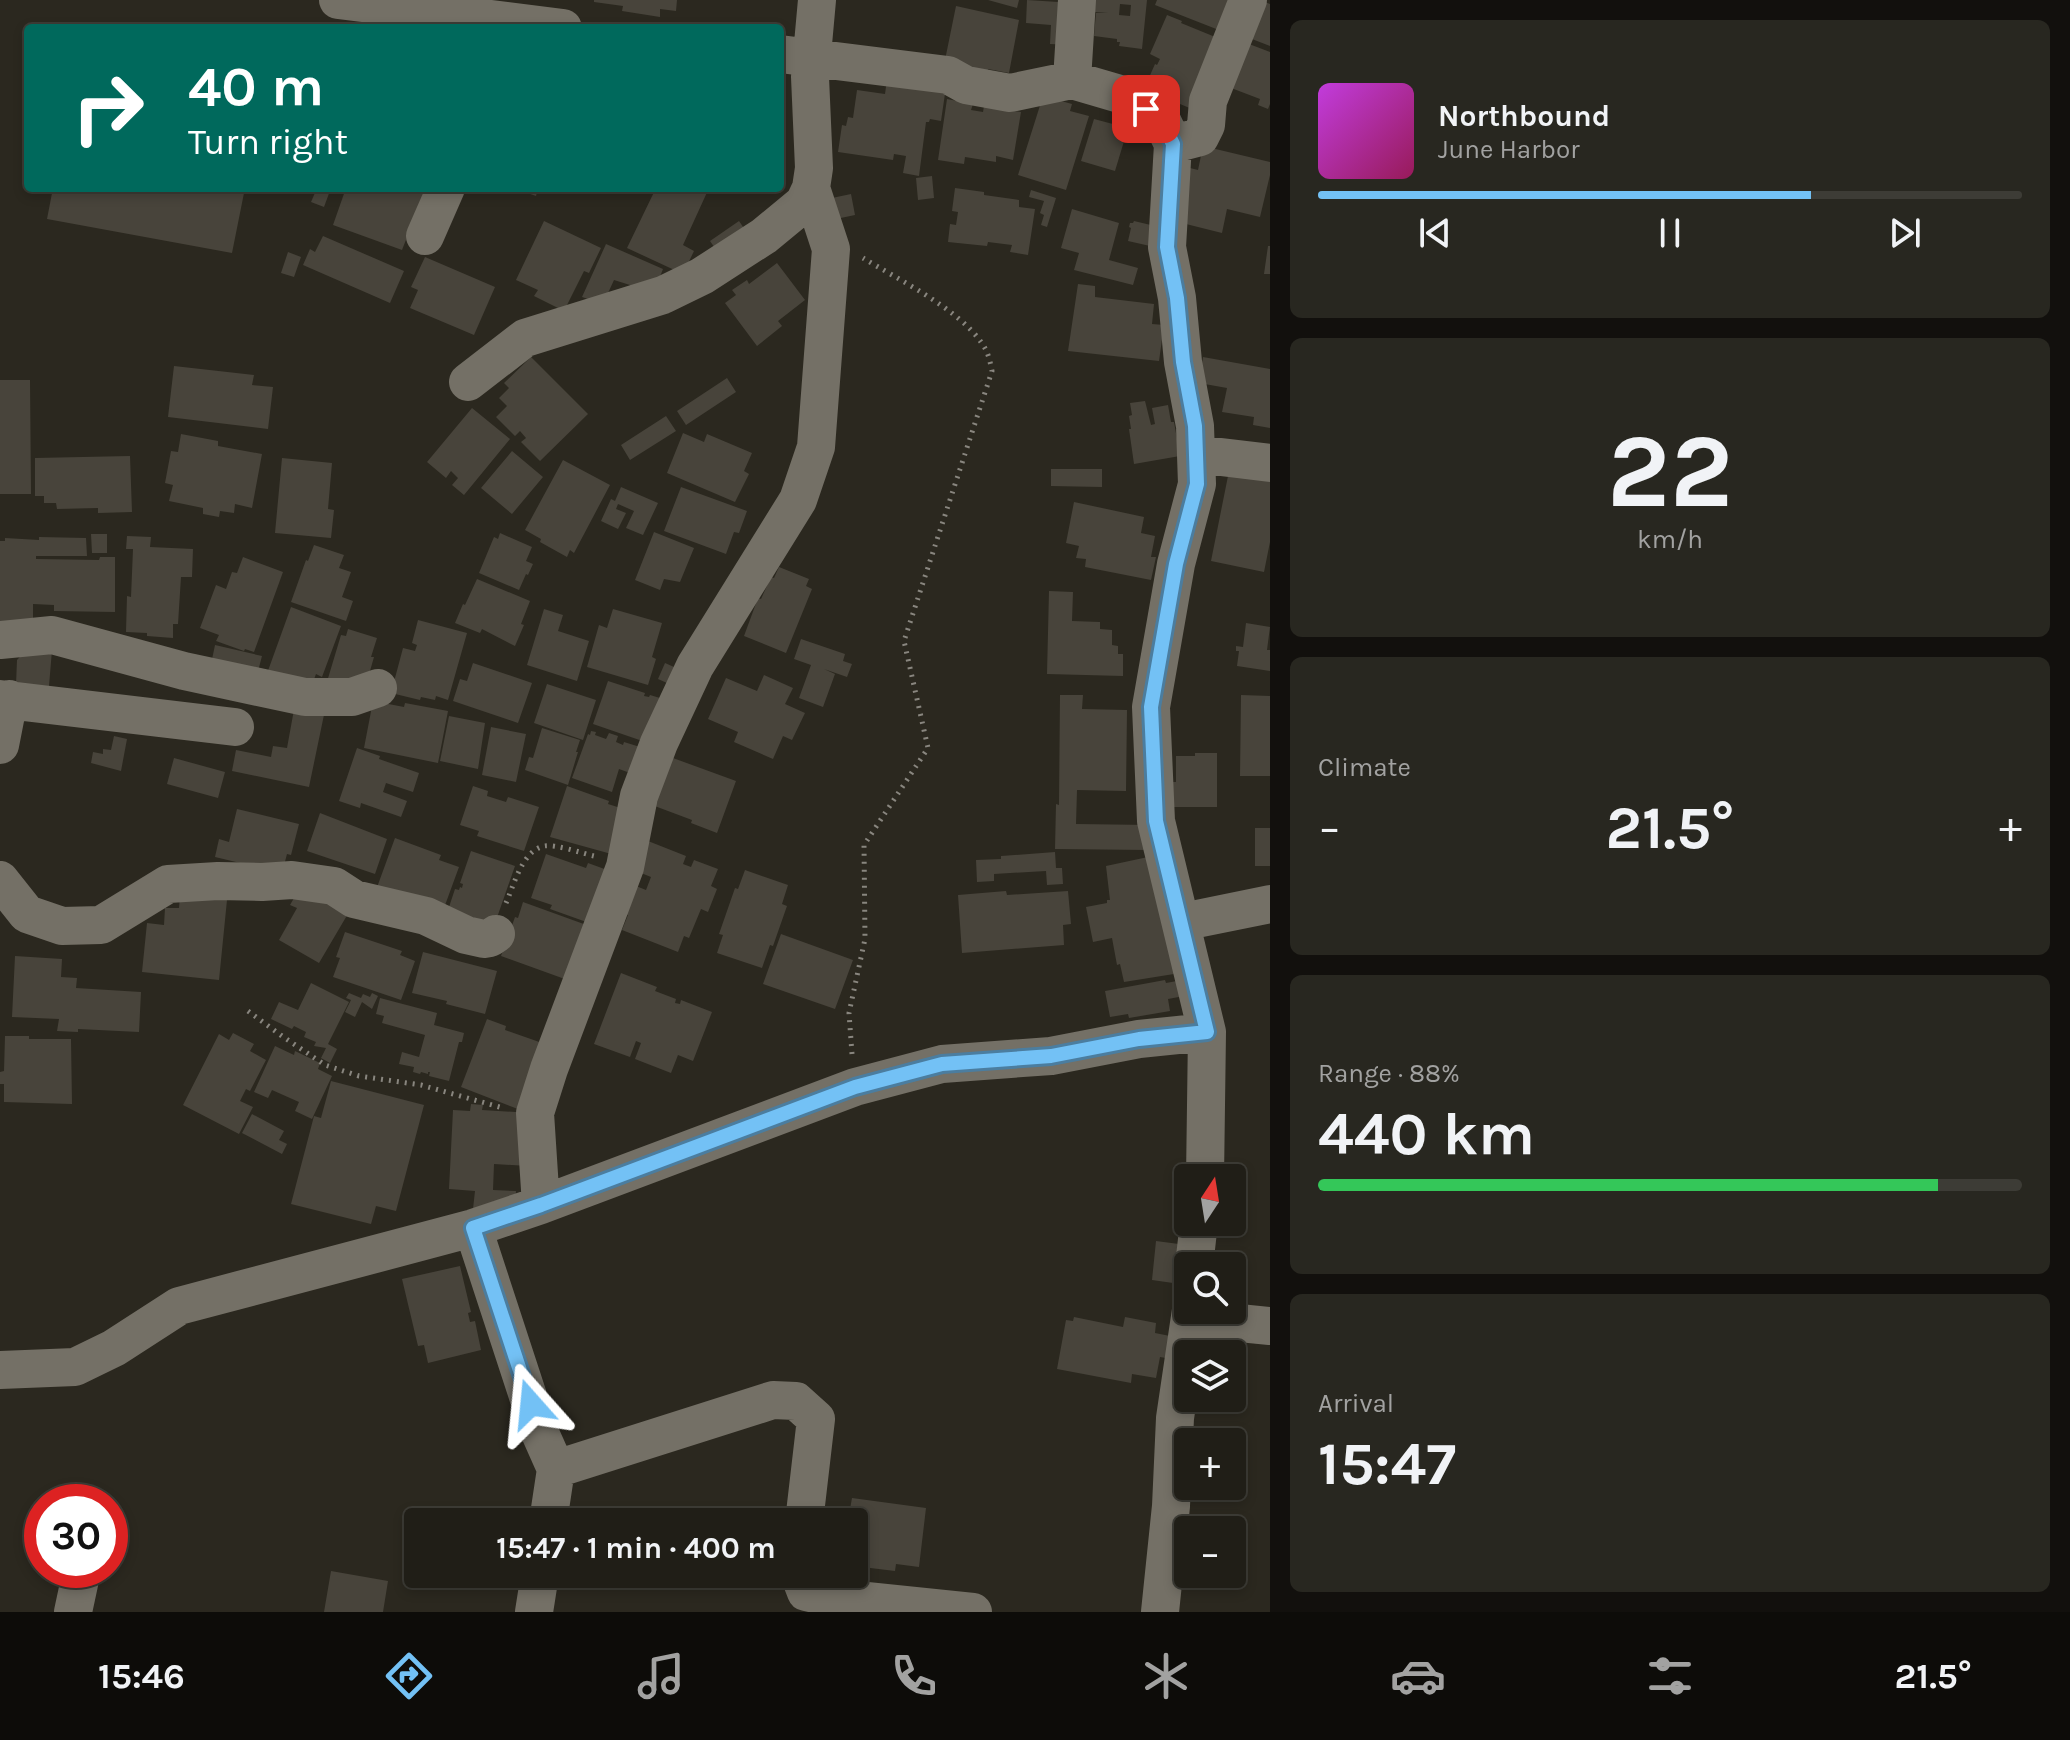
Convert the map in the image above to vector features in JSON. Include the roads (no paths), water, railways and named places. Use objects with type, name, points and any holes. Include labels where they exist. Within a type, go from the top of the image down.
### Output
[{"type":"street","points":[[338,0],[539,24]]},
{"type":"street","points":[[796,56],[817,0]]},
{"type":"street","points":[[1072,80],[1077,0]]},
{"type":"street","points":[[1173,144],[1200,137],[1206,125],[1208,101],[1248,0]]},
{"type":"street","points":[[796,56],[948,75],[966,85],[1010,93],[1072,80],[1130,97],[1162,121],[1173,144],[1167,247],[1195,426],[1197,484],[1176,564],[1151,707],[1156,821],[1207,1032],[1205,1164]]},
{"type":"street","points":[[468,382],[525,338],[663,295],[702,276],[798,210],[811,188],[814,168],[810,77],[796,56]]},
{"type":"street","points":[[541,1205],[535,1113],[625,867],[639,796],[659,743],[695,666],[798,500],[816,447],[831,249],[811,188]]},
{"type":"street","points":[[425,236],[444,192]]},
{"type":"street","points":[[1196,454],[1270,463]]},
{"type":"street","points":[[0,640],[52,635],[184,671],[305,697],[352,697],[378,688]]},
{"type":"street","points":[[0,745],[5,699],[235,727]]},
{"type":"street","points":[[0,880],[27,914],[62,926],[101,925],[168,884],[292,880],[334,886],[354,899],[426,916],[466,935],[484,939],[496,934]]},
{"type":"street","points":[[1182,922],[1270,904]]},
{"type":"street","points":[[0,1370],[75,1367],[114,1348],[179,1306],[473,1228],[855,1087],[942,1064],[1051,1056],[1139,1039],[1207,1032]]},
{"type":"street","points":[[473,1228],[540,1433],[556,1469],[550,1508]]},
{"type":"street","points":[[1246,1322],[1270,1326]]},
{"type":"street","points":[[1153,1611],[1171,1506],[1175,1418],[1189,1324]]},
{"type":"street","points":[[556,1469],[773,1400],[796,1401],[816,1419],[806,1508]]},
{"type":"street","points":[[73,1612],[78,1588]]},
{"type":"street","points":[[534,1612],[538,1588]]},
{"type":"street","points":[[803,1593],[973,1612]]}]
